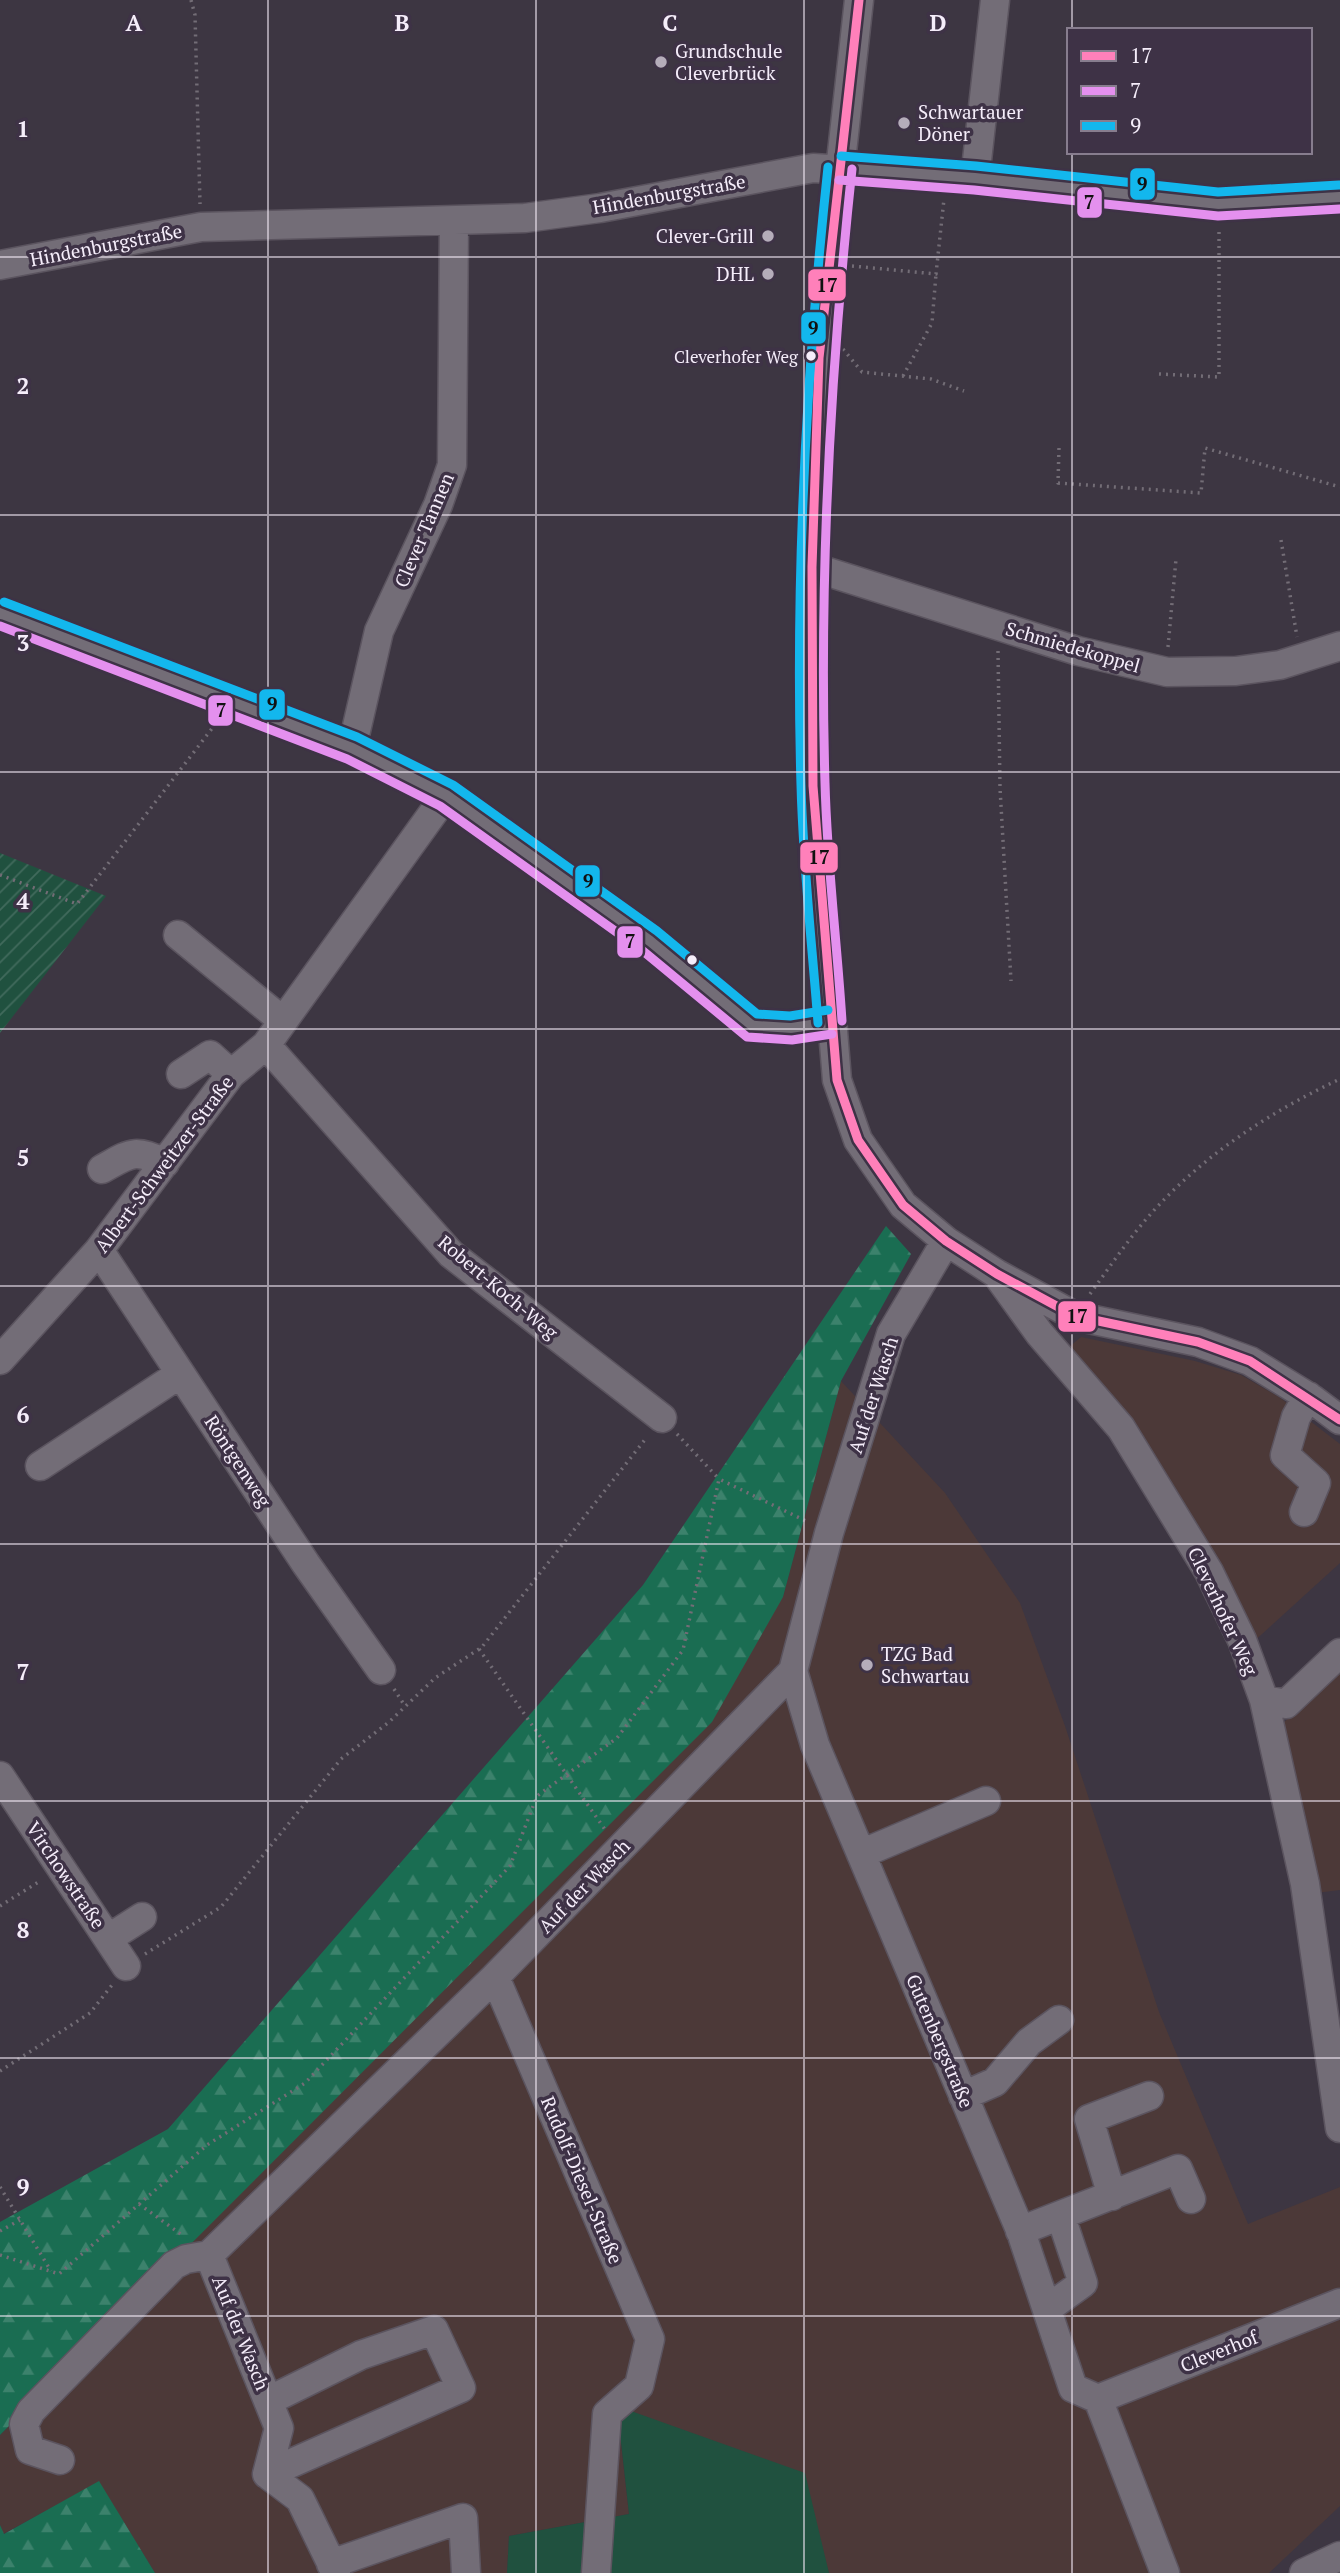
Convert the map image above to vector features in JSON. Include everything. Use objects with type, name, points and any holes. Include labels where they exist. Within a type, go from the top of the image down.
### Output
[{"type":"street","points":[[859,0],[823,322],[812,567],[813,786],[830,1022],[837,1080],[858,1140],[903,1205],[946,1241],[997,1274],[1074,1316],[1198,1342],[1250,1361],[1308,1396],[1340,1420]]},
{"type":"street","points":[[975,178],[995,0]]},
{"type":"street","name":"Hindenburgstraße","points":[[0,265],[201,228],[525,218],[587,210],[813,168],[975,178],[1219,204],[1340,197]]},
{"type":"street","name":"Clever Tannen","points":[[352,748],[379,631],[438,505],[452,465],[454,221]]},
{"type":"street","name":"Schmiedekoppel","points":[[812,567],[1078,652],[1167,671],[1236,671],[1300,660],[1340,646]]},
{"type":"street","points":[[0,613],[352,748],[446,795],[650,941],[752,1026],[791,1028],[830,1022]]},
{"type":"street","name":"Albert-Schweitzer-Straße","points":[[0,1360],[99,1250],[231,1074],[266,1045],[446,795]]},
{"type":"street","points":[[178,936],[283,1021]]},
{"type":"street","name":"Robert-Koch-Weg","points":[[266,1045],[451,1254],[662,1418]]},
{"type":"street","points":[[181,1074],[210,1055],[231,1074]]},
{"type":"street","points":[[102,1169],[126,1156],[142,1152],[164,1163]]},
{"type":"street","name":"Auf der Wasch","points":[[267,2474],[279,2428],[209,2255],[495,1977],[793,1671],[830,1533],[891,1334],[946,1241]]},
{"type":"street","name":"Röntgenweg","points":[[99,1250],[306,1564],[381,1670]]},
{"type":"street","name":"Cleverhofer Weg","points":[[997,1274],[1039,1333],[1121,1428],[1209,1573],[1242,1640],[1264,1700],[1305,1884],[1340,2128]]},
{"type":"street","points":[[40,1466],[180,1374]]},
{"type":"street","points":[[1304,1513],[1316,1483],[1285,1455],[1296,1417],[1308,1396]]},
{"type":"street","points":[[1264,1700],[1286,1704],[1340,1653]]},
{"type":"street","name":"Gutenbergstraße","points":[[793,1671],[815,1745],[1020,2231],[1073,2388],[1098,2399]]},
{"type":"street","name":"Virchowstraße","points":[[0,1776],[126,1966]]},
{"type":"street","points":[[861,1854],[986,1801]]},
{"type":"street","name":"Virchowstraße","points":[[109,1938],[142,1917]]},
{"type":"street","name":"Rudolf-Diesel-Straße","points":[[495,1977],[650,2339],[639,2386],[607,2414],[596,2573]]},
{"type":"street","points":[[963,2096],[995,2082],[1029,2042],[1059,2020]]},
{"type":"street","points":[[1112,2196],[1089,2119],[1149,2096]]},
{"type":"street","points":[[1020,2231],[1178,2169],[1191,2199]]},
{"type":"street","points":[[1047,2309],[1083,2283],[1061,2217]]},
{"type":"street","points":[[60,2460],[30,2450],[24,2424],[31,2411],[174,2265],[186,2259],[209,2255]]},
{"type":"street","name":"Cleverhof","points":[[1098,2399],[1340,2303]]},
{"type":"street","points":[[268,2401],[361,2355],[434,2330],[461,2388],[267,2474],[300,2499],[333,2569],[463,2518],[466,2573]]},
{"type":"street","points":[[1098,2399],[1165,2573]]},
{"type":"street","points":[[1304,2573],[1340,2556]]},
{"type":"path","points":[[191,0],[195,15],[201,228]]},
{"type":"path","points":[[903,376],[932,323],[947,176]]},
{"type":"path","points":[[1159,374],[1219,376],[1219,204]]},
{"type":"path","points":[[829,263],[936,274]]},
{"type":"path","points":[[823,322],[862,372],[931,379],[964,391]]},
{"type":"path","points":[[1059,448],[1058,483],[1200,493],[1205,448],[1340,487]]},
{"type":"path","points":[[1281,540],[1300,660]]},
{"type":"path","points":[[1167,671],[1176,559]]},
{"type":"path","points":[[997,625],[1000,788],[1011,981]]},
{"type":"path","points":[[0,874],[77,904],[231,703]]},
{"type":"path","points":[[1074,1316],[1140,1227],[1195,1169],[1290,1102],[1340,1079]]},
{"type":"path","points":[[0,2071],[90,2013],[126,1966],[220,1907],[341,1759],[389,1722],[435,1678],[479,1649],[662,1418],[719,1479],[830,1533]]},
{"type":"path","points":[[0,2255],[59,2274],[207,2144],[305,2083],[510,1866],[537,1796],[617,1738],[683,1650],[719,1479]]},
{"type":"path","points":[[479,1649],[619,1850]]},
{"type":"path","points":[[0,1906],[60,1867]]},
{"type":"path","points":[[0,2187],[51,2271]]},
{"type":"path","points":[[139,2204],[209,2255]]},
{"type":"path","points":[[0,2231],[20,2220]]},
{"type":"shaded area","points":[[1081,1337],[1195,1361],[1241,1375],[1279,1397],[1340,1444],[1340,1563],[1251,1644],[1068,1348]]},
{"type":"shaded area","points":[[841,1381],[945,1493],[1020,1603],[1065,1726],[1159,2012],[1248,2224],[1340,2187],[1340,2506],[1269,2573],[829,2573],[822,2550],[617,2407],[629,2514],[509,2536],[507,2573],[155,2573],[99,2482],[3,2534],[0,2525],[0,2435],[248,2185],[783,1597]]},
{"type":"shaded area","points":[[1340,1670],[1340,1890],[1316,1893],[1280,1726]]},
{"type":"green space","points":[[0,853],[106,896],[0,1033]]},
{"type":"green space","points":[[886,1226],[911,1254],[841,1381],[783,1597],[712,1722],[0,2435],[0,2222],[168,2129],[643,1585]]},
{"type":"green space","points":[[617,2406],[805,2473],[829,2573],[507,2573],[509,2536],[629,2514]]},
{"type":"green space","points":[[99,2481],[155,2573],[0,2573],[0,2525],[4,2534]]},
{"type":"transit line","name":"17","points":[[859,0],[819,358],[812,567],[813,786],[837,1080],[858,1140],[903,1205],[946,1241],[997,1274],[1075,1316],[1198,1342],[1250,1361],[1340,1420]]},
{"type":"transit line","name":"9","points":[[841,156],[976,166],[1218,192],[1339,185]]},
{"type":"transit line","name":"9","points":[[818,1023],[802,815],[800,630],[808,398],[828,167]]},
{"type":"transit line","name":"7","points":[[842,1021],[826,813],[824,629],[832,399],[852,169]]},
{"type":"transit line","name":"7","points":[[839,180],[974,190],[1218,216],[1340,209]]},
{"type":"transit line","name":"9","points":[[4,602],[357,737],[453,785],[657,931],[757,1014],[790,1016],[828,1010]]},
{"type":"transit line","name":"7","points":[[0,626],[347,759],[440,806],[643,951],[747,1037],[792,1040],[832,1034]]},
{"type":"place","name":"Grundschule Cleverbrück","points":[[661,62]]},
{"type":"place","name":"Schwartauer Döner","points":[[904,123]]},
{"type":"place","name":"Clever-Grill","points":[[768,236]]},
{"type":"place","name":"DHL","points":[[768,274]]},
{"type":"place","name":"Cleverhofer Weg","points":[[811,356]]},
{"type":"place","name":"TZG Bad Schwartau","points":[[867,1665]]}]
